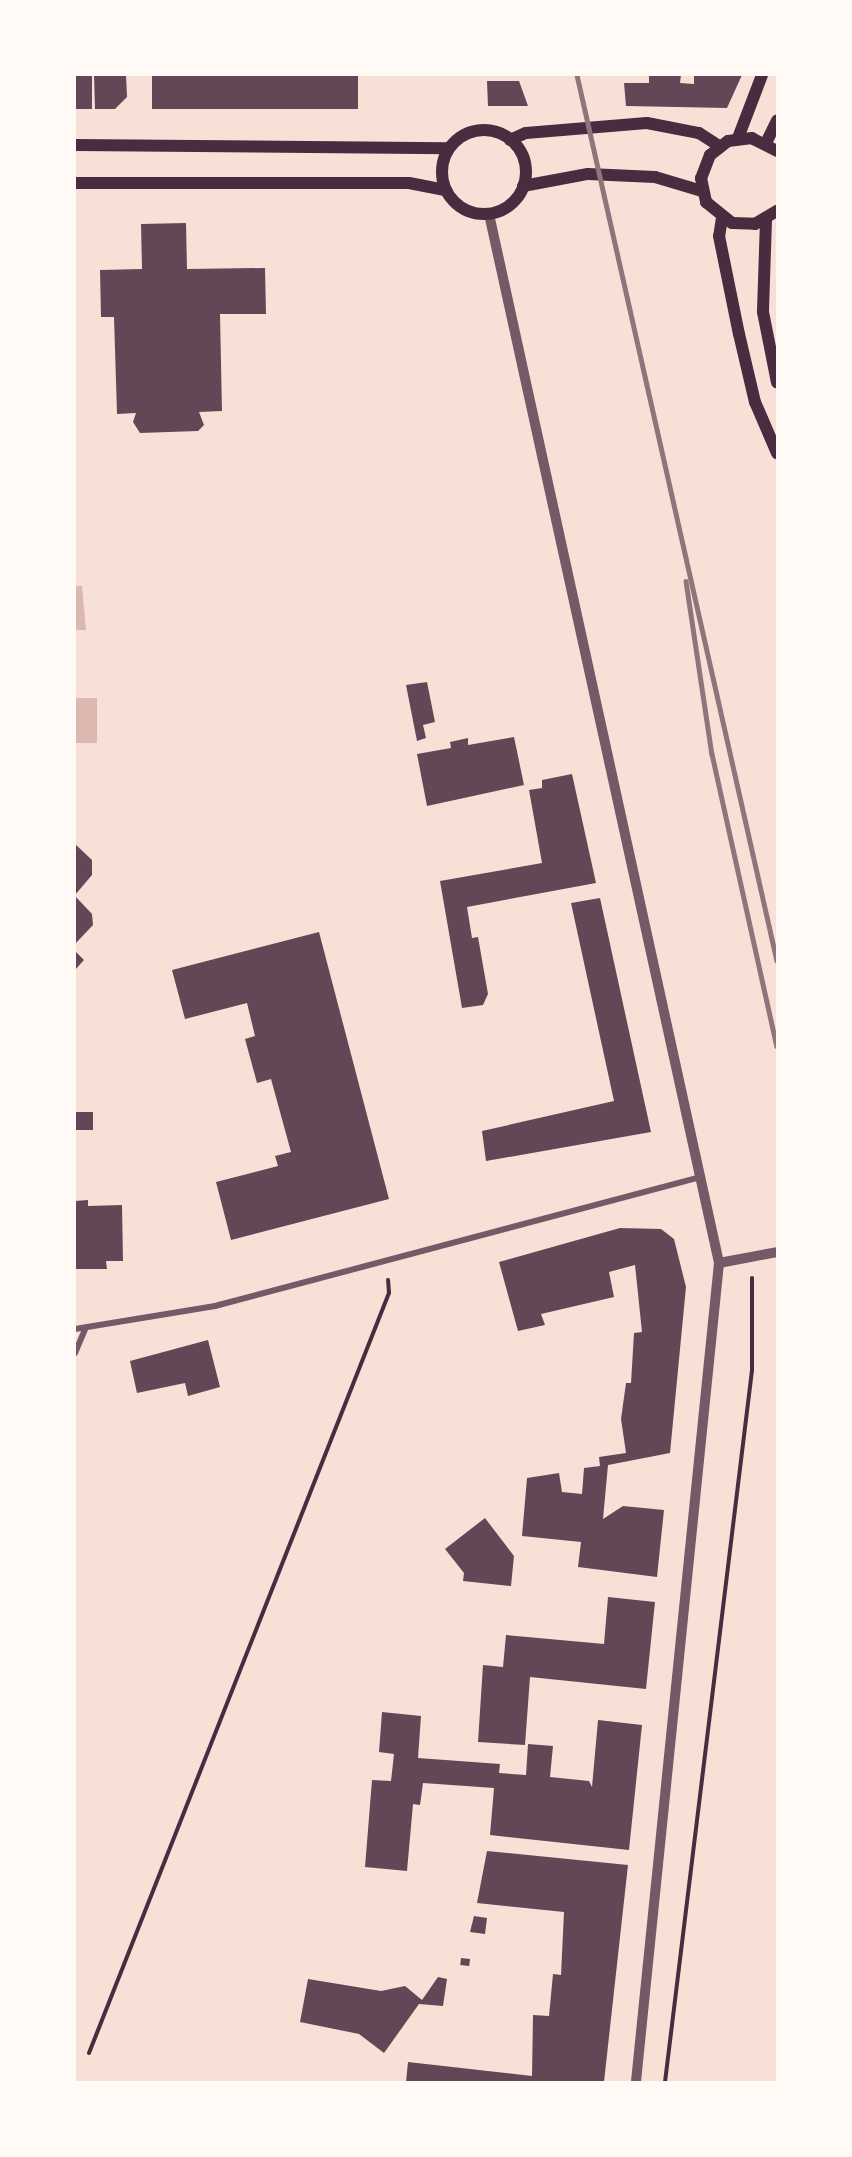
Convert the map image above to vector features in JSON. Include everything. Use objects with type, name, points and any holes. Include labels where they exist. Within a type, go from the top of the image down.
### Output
[{"type":"main road","points":[[738,138],[762,75]]},
{"type":"main road","points":[[766,142],[777,120]]},
{"type":"main road","points":[[510,140],[526,133],[647,123],[699,133],[719,146]]},
{"type":"main road","points":[[471,132],[498,133],[510,140],[524,161],[523,186],[510,205],[489,214],[463,209],[446,190],[442,169],[449,148],[471,132]]},
{"type":"main road","points":[[702,191],[704,166],[719,146],[738,138],[766,142],[777,152]]},
{"type":"main road","points":[[75,145],[449,148]]},
{"type":"main road","points":[[523,186],[599,175],[655,177],[702,191],[722,218],[743,225],[766,220],[777,211]]},
{"type":"main road","points":[[75,183],[409,183],[446,190]]},
{"type":"main road","points":[[722,218],[719,236],[747,368],[777,453]]},
{"type":"main road","points":[[766,220],[763,312],[777,383]]},
{"type":"street","points":[[489,214],[719,1263],[636,2082]]},
{"type":"street","points":[[75,1329],[215,1306],[701,1177]]},
{"type":"street","points":[[719,1263],[752,1259],[777,1252]]},
{"type":"street","points":[[75,1353],[85,1329]]},
{"type":"path","points":[[664,2082],[752,1370],[752,1259]]},
{"type":"path","points":[[89,2053],[388,1293],[386,1261]]},
{"type":"shaded area","points":[[75,586],[82,586],[86,630],[75,630]]},
{"type":"shaded area","points":[[75,698],[97,698],[97,743],[75,743]]},
{"type":"building","points":[[75,75],[92,75],[92,109],[75,109]]},
{"type":"building","points":[[94,75],[126,75],[127,97],[115,109],[95,109]]},
{"type":"building","points":[[152,75],[358,75],[358,109],[152,109]]},
{"type":"building","points":[[649,75],[681,75],[680,83],[694,84],[694,75],[742,75],[727,108],[626,106],[624,83],[649,83]]},
{"type":"building","points":[[487,81],[519,81],[528,106],[488,106]]},
{"type":"building","points":[[186,223],[187,269],[265,268],[266,314],[220,314],[222,411],[199,412],[204,425],[198,431],[140,433],[133,422],[136,413],[117,414],[114,317],[101,317],[100,270],[142,269],[141,224]]},
{"type":"building","points":[[427,682],[435,722],[423,725],[426,738],[417,741],[406,685]]},
{"type":"building","points":[[514,737],[524,785],[427,806],[417,754],[451,748],[450,742],[468,738],[468,745]]},
{"type":"building","points":[[572,774],[596,883],[467,907],[472,938],[478,937],[488,994],[483,1005],[462,1008],[440,881],[542,863],[529,790],[542,788],[542,780]]},
{"type":"building","points":[[75,844],[92,860],[92,875],[75,895]]},
{"type":"building","points":[[75,896],[92,914],[93,925],[75,944]]},
{"type":"building","points":[[600,898],[651,1132],[486,1161],[482,1131],[614,1101],[571,903]]},
{"type":"building","points":[[319,932],[389,1199],[231,1240],[216,1182],[278,1166],[275,1156],[291,1152],[271,1079],[257,1083],[245,1039],[255,1036],[247,1003],[185,1019],[172,970]]},
{"type":"building","points":[[75,951],[84,960],[75,970]]},
{"type":"building","points":[[75,1112],[93,1112],[93,1130],[75,1130]]},
{"type":"building","points":[[88,1200],[88,1206],[122,1205],[123,1261],[106,1261],[107,1269],[75,1269],[75,1201]]},
{"type":"building","points":[[620,1228],[661,1229],[674,1239],[686,1287],[670,1453],[608,1465],[603,1519],[623,1506],[664,1510],[657,1577],[578,1567],[581,1542],[522,1536],[527,1478],[559,1473],[562,1492],[582,1494],[584,1468],[600,1466],[599,1457],[626,1453],[621,1419],[626,1383],[631,1383],[634,1333],[642,1332],[635,1265],[609,1272],[614,1297],[541,1314],[545,1325],[518,1331],[499,1262]]},
{"type":"building","points":[[208,1340],[220,1387],[188,1396],[185,1383],[137,1393],[130,1361]]},
{"type":"building","points":[[485,1518],[514,1556],[511,1586],[463,1581],[464,1573],[445,1549]]},
{"type":"building","points":[[608,1597],[655,1602],[646,1689],[530,1677],[525,1745],[478,1742],[483,1665],[503,1667],[506,1635],[604,1644]]},
{"type":"building","points":[[382,1712],[421,1716],[418,1758],[500,1764],[499,1773],[526,1775],[528,1744],[553,1746],[550,1777],[589,1781],[592,1787],[598,1720],[642,1725],[629,1850],[490,1835],[494,1788],[423,1783],[420,1805],[413,1804],[407,1871],[365,1867],[372,1780],[391,1781],[394,1754],[379,1752]]},
{"type":"building","points":[[487,1851],[628,1865],[604,2082],[406,2082],[408,2062],[532,2076],[533,2015],[549,2016],[553,1974],[561,1975],[564,1912],[477,1903]]},
{"type":"building","points":[[474,1916],[487,1918],[485,1934],[470,1932]]},
{"type":"building","points":[[461,1958],[470,1959],[469,1966],[460,1965]]},
{"type":"building","points":[[438,1977],[447,1979],[443,2006],[419,2004],[384,2053],[359,2034],[300,2022],[308,1979],[381,1991],[405,1986],[422,2000]]},
{"type":"railway","points":[[577,75],[777,961]]},
{"type":"railway","points":[[686,581],[712,754],[777,1046]]}]
